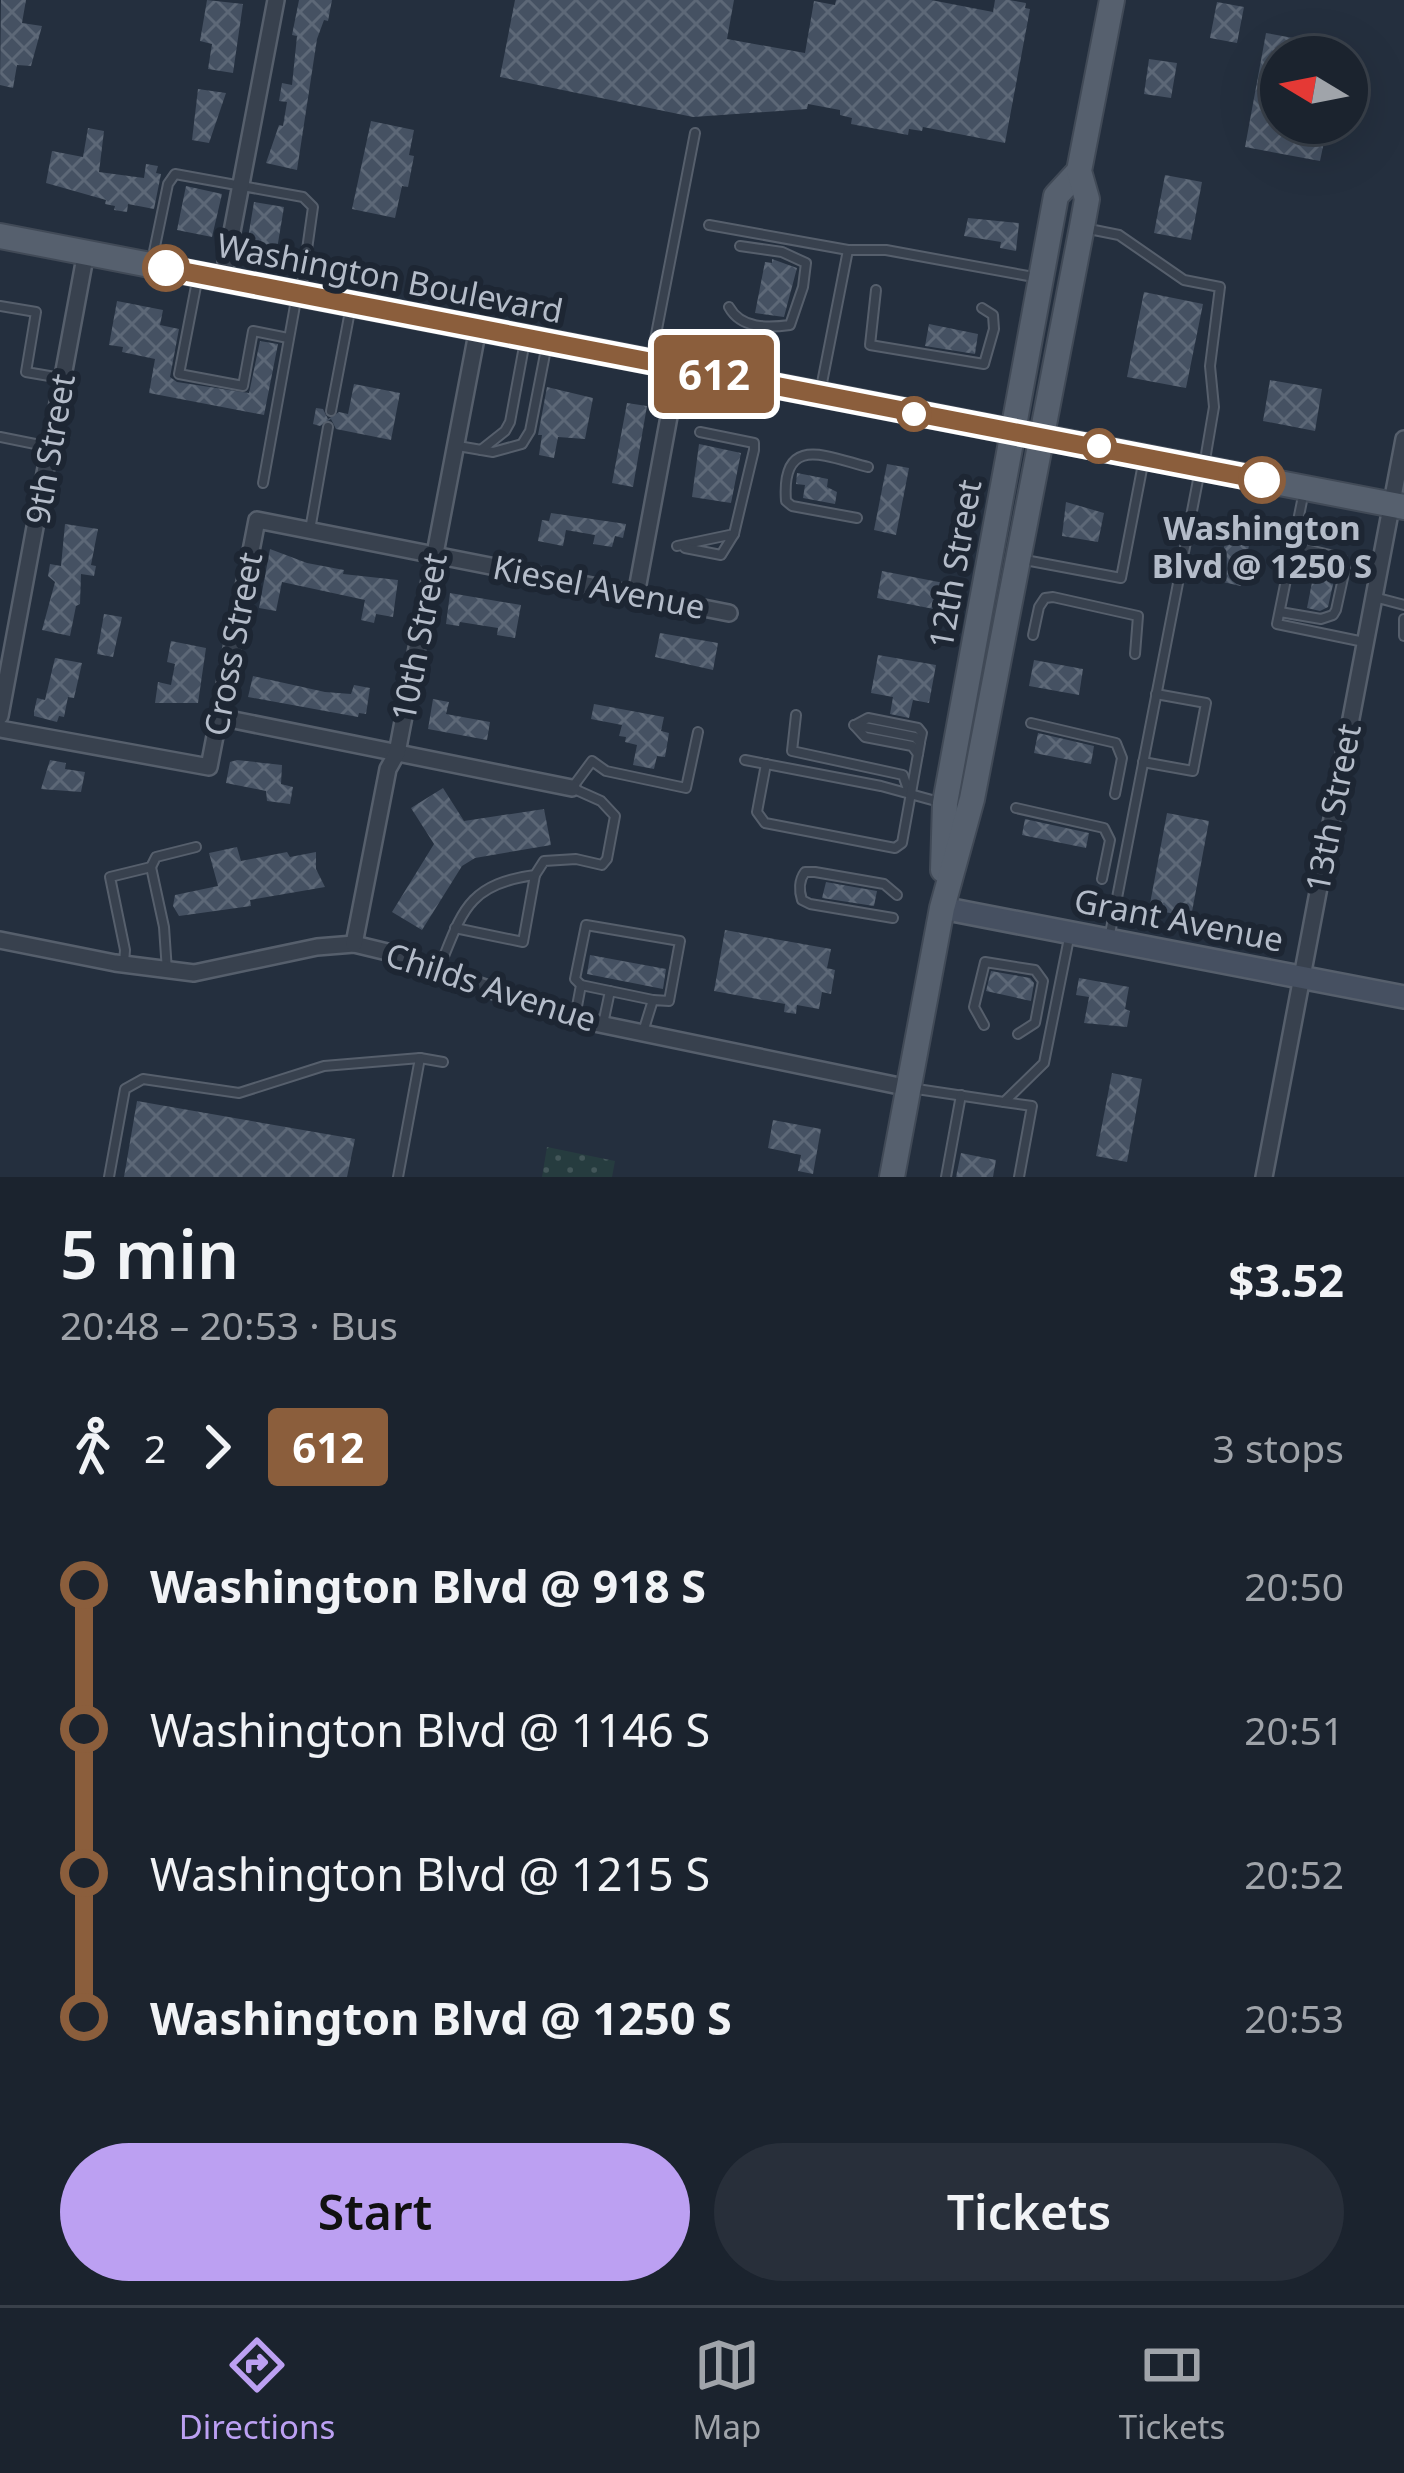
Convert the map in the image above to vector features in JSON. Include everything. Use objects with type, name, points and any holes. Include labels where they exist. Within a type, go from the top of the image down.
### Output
[{"type":"main road","name":"12th Street","points":[[892,1177],[942,908],[972,799],[1082,227],[1087,199],[1079,171],[1112,0]]},
{"type":"main road","name":"12th Street","points":[[942,908],[945,803],[1056,196],[1079,171]]},
{"type":"main road","name":"Washington Boulevard","points":[[0,236],[1201,474],[1398,506]]},
{"type":"main road","name":"Washington Boulevard","points":[[1040,442],[1142,469],[1201,474],[1302,501],[1398,506]]},
{"type":"street","points":[[211,276],[241,187],[276,0]]},
{"type":"street","name":"9th Street","points":[[0,716],[86,252]]},
{"type":"street","name":"10th Street","points":[[354,944],[388,769],[397,753],[478,328]]},
{"type":"street","points":[[636,595],[678,368]]},
{"type":"street","name":"13th Street","points":[[1264,1177],[1365,642],[1398,506],[1404,439]]},
{"type":"street","name":"Kiesel Avenue","points":[[257,520],[728,613]]},
{"type":"street","name":"Cross Street","points":[[0,729],[209,767],[257,520]]},
{"type":"street","points":[[218,717],[572,788]]},
{"type":"street","name":"Grant Avenue","points":[[942,908],[1404,998]]},
{"type":"street","name":"Childs Avenue","points":[[0,940],[194,973],[317,947],[354,944],[404,956],[575,1019],[909,1088]]},
{"type":"lane","points":[[651,363],[695,133]]},
{"type":"lane","points":[[152,265],[168,184],[175,174],[303,197],[313,207],[263,483]]},
{"type":"lane","points":[[710,225],[848,250],[886,250],[1041,279]]},
{"type":"lane","points":[[1082,227],[1119,235],[1184,280],[1220,287],[1210,366],[1214,406],[1108,941]]},
{"type":"lane","points":[[729,308],[747,323],[790,326],[803,286],[806,263],[798,256],[740,246]]},
{"type":"lane","points":[[820,395],[848,250]]},
{"type":"lane","points":[[211,276],[179,374],[243,386],[253,331],[288,338]]},
{"type":"lane","points":[[876,290],[870,345],[964,363],[984,364],[990,348],[993,315],[982,308]]},
{"type":"lane","points":[[332,411],[352,303]]},
{"type":"lane","points":[[0,306],[36,312],[26,372],[62,378]]},
{"type":"lane","points":[[456,446],[493,452],[522,444],[530,431],[537,339]]},
{"type":"lane","points":[[480,450],[510,422],[537,339]]},
{"type":"lane","points":[[310,530],[328,428]]},
{"type":"lane","points":[[700,433],[754,443],[734,534],[721,555],[677,546],[734,534]]},
{"type":"lane","points":[[0,437],[50,447]]},
{"type":"lane","points":[[857,518],[792,506],[786,501],[787,477],[791,461],[802,454],[868,466]]},
{"type":"lane","points":[[1018,560],[1121,578],[1142,469]]},
{"type":"lane","points":[[1302,501],[1277,624],[1365,642]]},
{"type":"lane","points":[[1280,612],[1321,619],[1333,616],[1345,569],[1342,558],[1293,546]]},
{"type":"lane","points":[[1033,634],[1039,607],[1045,598],[1053,597],[1138,616],[1135,654]]},
{"type":"lane","points":[[1374,597],[1404,605]]},
{"type":"lane","points":[[1404,619],[1404,636]]},
{"type":"lane","points":[[1143,761],[1193,771],[1206,703],[1156,694]]},
{"type":"lane","points":[[796,715],[792,751],[903,775],[910,797]]},
{"type":"lane","points":[[1030,723],[1116,742],[1122,758],[1115,794]]},
{"type":"lane","points":[[766,764],[757,812],[765,823],[895,848],[902,842],[919,749],[915,737],[854,725]]},
{"type":"lane","points":[[455,928],[523,942],[535,875],[544,861],[576,859],[602,865],[607,860],[615,816],[602,801],[572,788],[592,761],[606,771],[686,788],[698,731]]},
{"type":"lane","points":[[746,760],[945,803]]},
{"type":"lane","points":[[1016,808],[1104,828],[1110,840],[1102,879]]},
{"type":"lane","points":[[167,971],[164,926],[151,867],[157,857],[196,847]]},
{"type":"lane","points":[[124,964],[110,877],[151,867]]},
{"type":"lane","points":[[893,917],[810,904],[799,892],[805,872],[814,872],[884,884],[897,895]]},
{"type":"lane","points":[[438,972],[463,910],[482,889],[535,875]]},
{"type":"lane","points":[[586,925],[680,941],[669,1001],[610,991],[581,985],[575,979],[586,925]]},
{"type":"lane","points":[[1004,1102],[1044,1063],[1070,933]]},
{"type":"lane","points":[[984,1025],[974,1007],[985,962],[1035,970],[1043,981],[1035,1023],[1018,1034]]},
{"type":"lane","points":[[575,1019],[581,985]]},
{"type":"lane","points":[[602,1024],[610,991]]},
{"type":"lane","points":[[644,1032],[653,1000]]},
{"type":"lane","points":[[110,1177],[125,1089],[143,1079],[239,1093],[324,1066],[420,1058],[443,1062]]},
{"type":"lane","points":[[398,1177],[420,1058]]},
{"type":"lane","points":[[909,1088],[1032,1106],[1018,1177]]},
{"type":"lane","points":[[946,1177],[961,1095]]},
{"type":"green space","points":[[547,1147],[615,1161],[612,1177],[542,1177]]},
{"type":"building","points":[[1,0],[26,0],[22,23],[42,26],[31,66],[17,65],[13,88],[0,85]]},
{"type":"building","points":[[207,0],[243,4],[233,73],[208,69],[212,44],[200,41]]},
{"type":"building","points":[[299,0],[332,0],[328,21],[324,20],[317,39],[297,170],[266,163],[279,125],[283,126],[287,102],[279,101],[282,83],[292,85],[297,36],[292,35]]},
{"type":"building","points":[[515,0],[734,0],[727,39],[805,53],[814,1],[835,5],[836,0],[931,0],[993,12],[995,0],[1009,0],[1026,3],[1025,8],[1030,9],[1005,143],[923,127],[922,131],[909,129],[908,135],[851,124],[852,118],[840,115],[840,110],[808,104],[807,109],[693,117],[500,77]]},
{"type":"building","points":[[1217,2],[1244,7],[1237,43],[1210,38]]},
{"type":"building","points":[[1149,59],[1177,63],[1171,98],[1144,94]]},
{"type":"building","points":[[1260,66],[1260,144],[1324,144],[1320,161],[1245,147]]},
{"type":"building","points":[[198,89],[226,93],[209,143],[192,140]]},
{"type":"building","points":[[371,121],[414,130],[408,187],[402,186],[395,218],[352,209]]},
{"type":"building","points":[[88,128],[104,131],[99,172],[144,178],[146,164],[158,166],[156,173],[161,174],[154,209],[128,204],[127,212],[114,210],[106,200],[46,183],[52,151],[83,157]]},
{"type":"building","points":[[1165,175],[1202,182],[1191,240],[1154,233]]},
{"type":"building","points":[[186,186],[222,194],[212,237],[177,230]]},
{"type":"building","points":[[254,202],[284,207],[277,249],[247,244]]},
{"type":"building","points":[[968,218],[1019,223],[1016,251],[1000,248],[1001,242],[964,236]]},
{"type":"building","points":[[772,259],[797,268],[784,317],[755,313],[765,262],[772,263]]},
{"type":"building","points":[[1144,292],[1203,304],[1186,388],[1127,377]]},
{"type":"building","points":[[117,301],[163,310],[160,325],[179,329],[170,377],[177,382],[249,393],[260,341],[278,344],[264,415],[149,393],[155,359],[109,345]]},
{"type":"building","points":[[929,324],[978,334],[975,354],[925,346]]},
{"type":"building","points":[[1270,380],[1322,389],[1315,431],[1263,421]]},
{"type":"building","points":[[354,384],[400,393],[391,440],[336,429],[331,419],[320,426],[313,424],[316,408],[323,409],[328,419],[339,412],[348,414]]},
{"type":"building","points":[[547,387],[593,398],[585,439],[558,437],[554,458],[539,455]]},
{"type":"building","points":[[627,403],[647,406],[633,487],[612,483]]},
{"type":"building","points":[[699,444],[741,453],[731,503],[692,497]]},
{"type":"building","points":[[887,464],[909,468],[896,535],[874,530]]},
{"type":"building","points":[[797,473],[828,479],[827,487],[837,492],[835,504],[803,498],[805,485],[796,484]]},
{"type":"building","points":[[1066,502],[1104,513],[1098,542],[1062,536]]},
{"type":"building","points":[[551,513],[626,524],[623,538],[615,536],[612,547],[593,544],[595,535],[566,530],[563,546],[538,541],[542,520],[549,521]]},
{"type":"building","points":[[65,524],[98,529],[91,565],[96,566],[94,576],[81,574],[80,604],[70,636],[42,630],[55,582],[48,576],[50,564],[61,566]]},
{"type":"building","points":[[1227,531],[1251,535],[1241,586],[1218,581]]},
{"type":"building","points":[[270,549],[344,570],[343,574],[398,580],[393,617],[376,614],[374,623],[361,620],[365,600],[282,582],[276,611],[259,608]]},
{"type":"building","points":[[1315,567],[1336,571],[1328,607],[1320,611],[1307,608]]},
{"type":"building","points":[[882,571],[944,583],[939,610],[877,598]]},
{"type":"building","points":[[450,593],[521,605],[515,638],[497,635],[498,628],[446,624]]},
{"type":"building","points":[[104,614],[122,617],[113,657],[97,654]]},
{"type":"building","points":[[660,633],[718,643],[713,670],[655,657]]},
{"type":"building","points":[[171,641],[206,648],[198,703],[155,703],[158,682],[171,685],[175,664],[167,662]]},
{"type":"building","points":[[878,655],[936,665],[929,703],[913,700],[909,718],[890,714],[893,697],[871,693]]},
{"type":"building","points":[[55,658],[82,663],[74,698],[68,697],[64,717],[59,716],[57,722],[34,716],[37,698],[45,700]]},
{"type":"building","points":[[1034,660],[1083,669],[1079,695],[1029,686]]},
{"type":"building","points":[[253,676],[325,692],[351,694],[354,685],[370,688],[366,714],[358,717],[248,697]]},
{"type":"building","points":[[433,699],[449,702],[446,714],[490,722],[487,740],[428,729]]},
{"type":"building","points":[[594,704],[664,717],[661,731],[669,733],[665,757],[657,756],[654,769],[633,765],[637,745],[619,736],[622,725],[591,719]]},
{"type":"building","points":[[1038,733],[1094,746],[1091,764],[1034,753]]},
{"type":"building","points":[[50,760],[66,763],[65,769],[85,772],[81,792],[41,789]]},
{"type":"building","points":[[230,762],[282,765],[281,784],[293,787],[290,804],[267,801],[266,791],[226,783]]},
{"type":"building","points":[[443,788],[464,821],[544,809],[551,845],[475,858],[462,866],[422,930],[392,912],[434,844],[411,808]]},
{"type":"building","points":[[1167,813],[1209,821],[1191,917],[1149,909]]},
{"type":"building","points":[[1025,819],[1089,833],[1086,848],[1022,835]]},
{"type":"building","points":[[237,847],[241,861],[316,852],[316,869],[325,887],[250,900],[251,906],[179,916],[173,906],[175,895],[218,886],[209,853]]},
{"type":"building","points":[[826,882],[877,891],[874,906],[822,898]]},
{"type":"building","points":[[725,930],[831,949],[827,968],[835,970],[831,994],[822,992],[819,1009],[797,1005],[796,1014],[784,1012],[785,1004],[714,991]]},
{"type":"building","points":[[590,955],[666,969],[663,989],[587,974]]},
{"type":"building","points":[[991,971],[1030,978],[1034,983],[1031,1001],[986,991]]},
{"type":"building","points":[[1079,978],[1129,987],[1127,1027],[1084,1023],[1089,997],[1076,995]]},
{"type":"building","points":[[1112,1073],[1142,1079],[1127,1162],[1096,1156]]},
{"type":"building","points":[[137,1101],[355,1139],[347,1177],[124,1177]]},
{"type":"building","points":[[773,1120],[821,1129],[813,1174],[798,1171],[801,1155],[768,1148]]},
{"type":"building","points":[[961,1153],[996,1160],[993,1177],[956,1177]]},
{"type":"bus line","name":"612","points":[[166,268],[1262,480]]},
{"type":"place","name":"Washington Blvd @ 1250 S","points":[[1262,480]]}]
